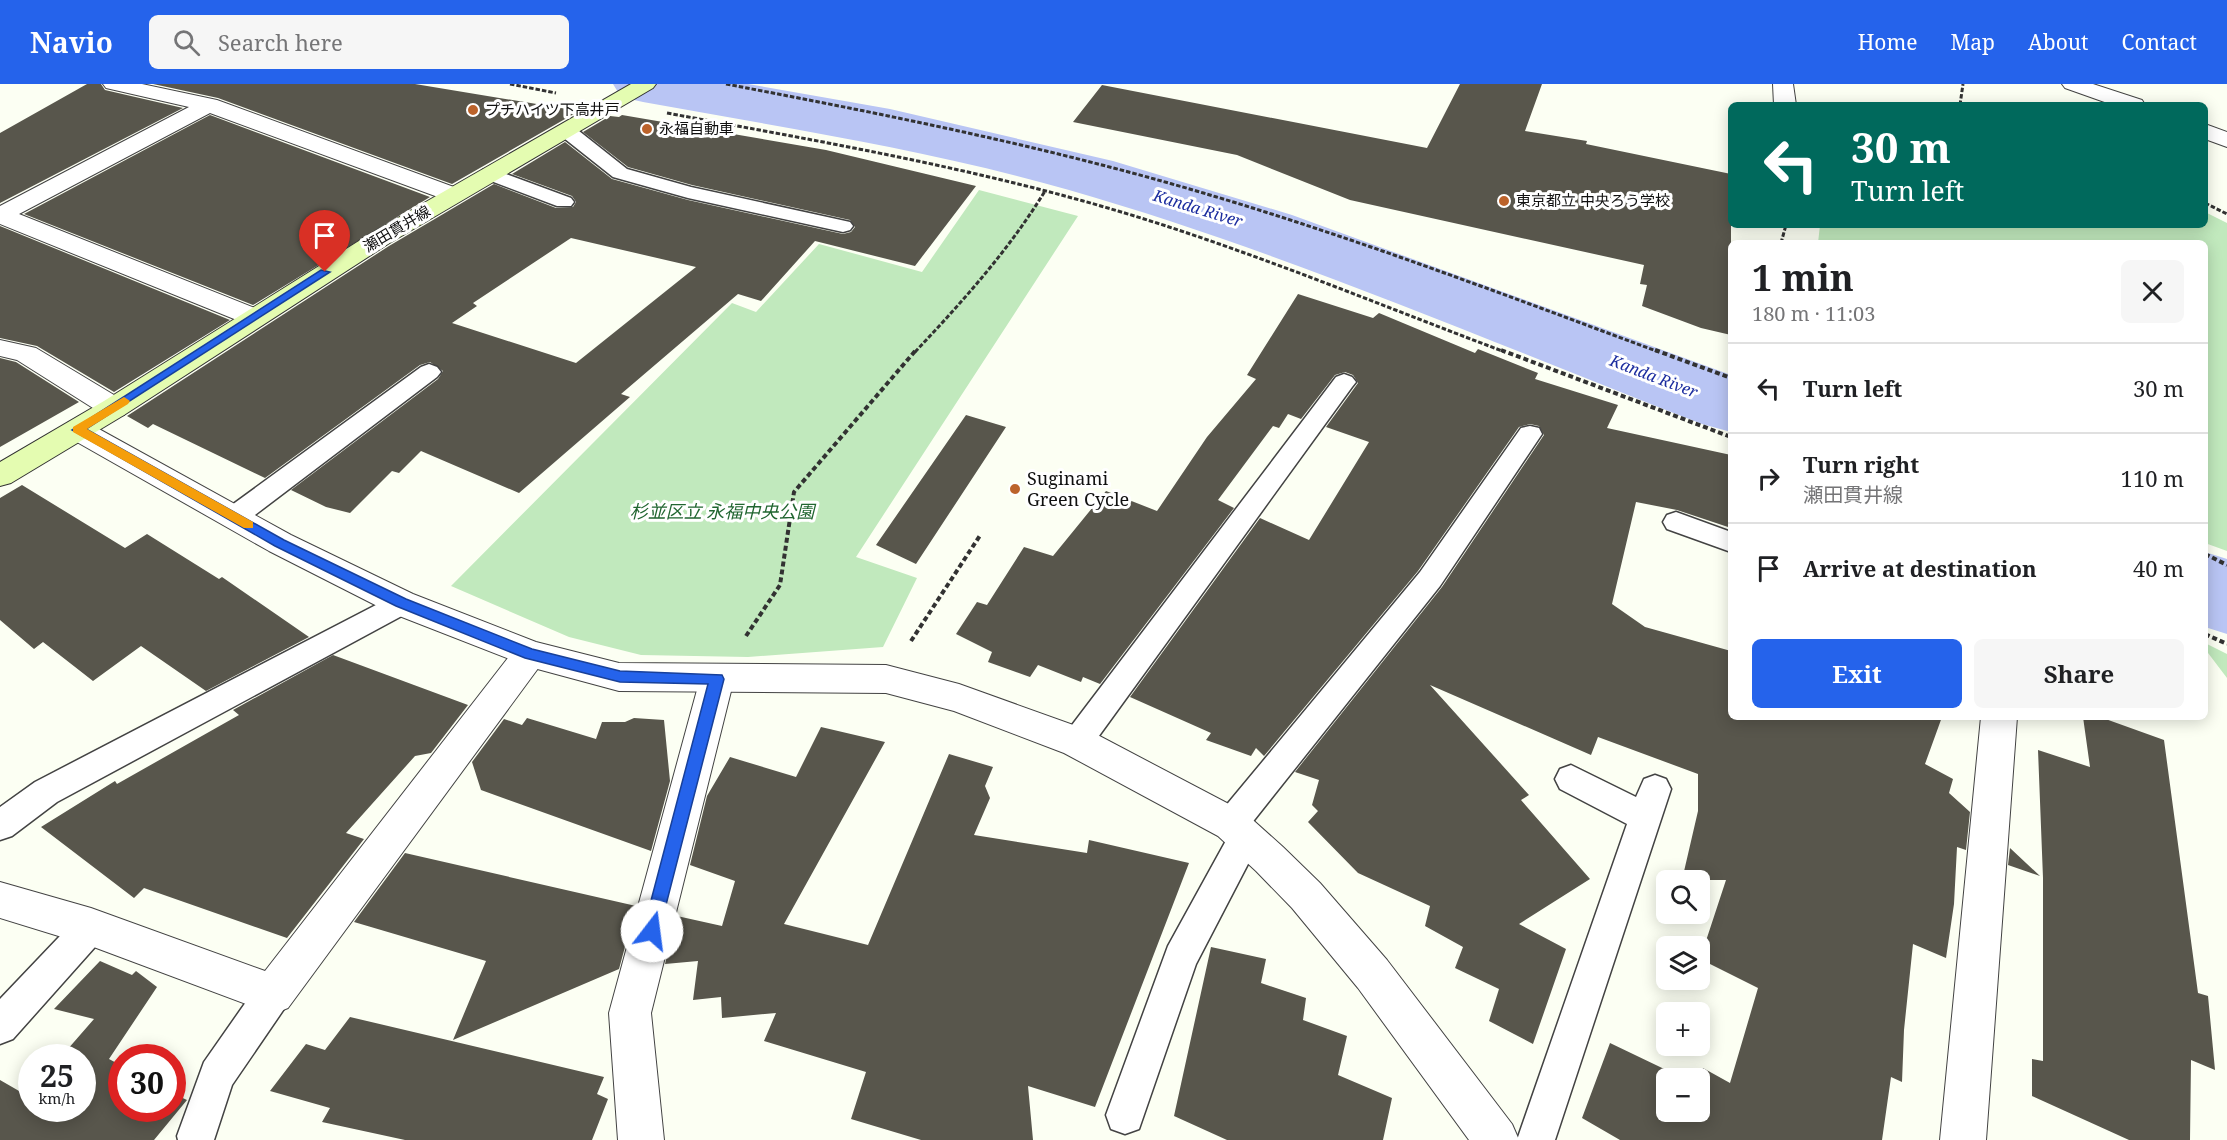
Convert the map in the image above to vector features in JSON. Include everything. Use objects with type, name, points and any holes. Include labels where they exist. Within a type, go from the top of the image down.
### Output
[{"type":"main road","name":"瀬田貫井線","points":[[0,477],[114,408],[253,317],[454,195],[567,132],[616,100],[646,84]]},
{"type":"street","points":[[113,84],[209,105],[454,195]]},
{"type":"street","points":[[1783,84],[1785,102]]},
{"type":"street","points":[[2072,84],[2125,102]]},
{"type":"street","points":[[0,215],[209,105]]},
{"type":"street","points":[[2208,132],[2227,140]]},
{"type":"street","points":[[0,215],[253,317]]},
{"type":"street","points":[[0,348],[26,354],[114,408]]},
{"type":"street","points":[[78,430],[280,543],[401,603],[530,654],[620,677],[886,679],[959,698],[1077,742],[1238,831],[1308,897],[1392,996],[1496,1140]]},
{"type":"street","points":[[0,900],[91,927],[273,994],[530,654]]},
{"type":"street","points":[[641,1140],[630,1013],[717,679]]},
{"type":"street","points":[[1963,1140],[1999,720]]},
{"type":"lane","points":[[567,132],[620,173],[688,192],[843,226]]},
{"type":"lane","points":[[490,174],[564,202]]},
{"type":"lane","points":[[234,517],[429,372]]},
{"type":"lane","points":[[1077,742],[1344,382]]},
{"type":"lane","points":[[1125,1115],[1180,958],[1238,831],[1430,579],[1530,434]]},
{"type":"lane","points":[[1676,522],[1728,541]]},
{"type":"lane","points":[[0,826],[46,792],[401,603]]},
{"type":"lane","points":[[1536,1140],[1650,803],[1571,779]]},
{"type":"lane","points":[[0,1026],[91,927]]},
{"type":"lane","points":[[196,1136],[217,1075],[273,994]]},
{"type":"path","points":[[510,84],[616,100],[944,165],[1119,211],[1272,264],[1728,436]]},
{"type":"path","points":[[726,84],[924,122],[1067,156],[1195,190],[1370,249],[1728,377]]},
{"type":"path","points":[[1960,102],[1963,84]]},
{"type":"path","points":[[717,679],[780,585],[794,492],[892,376],[963,301],[1029,217],[1044,191]]},
{"type":"path","points":[[2208,204],[2227,214]]},
{"type":"path","points":[[886,679],[981,534]]},
{"type":"path","points":[[2208,556],[2227,565]]},
{"type":"path","points":[[2208,635],[2227,644]]},
{"type":"green space","name":"杉並区立 永福中央公園","points":[[979,190],[1078,216],[856,557],[917,578],[883,647],[748,657],[641,655],[569,637],[451,586],[732,303],[756,312],[819,244],[922,272]]},
{"type":"green space","points":[[2208,214],[2227,223],[2227,551],[2208,544],[2208,240],[1818,240],[1820,228],[2208,228]]},
{"type":"green space","points":[[2208,644],[2227,654],[2227,678],[2208,653]]},
{"type":"building","points":[[87,84],[101,84],[105,90],[183,108],[0,203],[0,133]]},
{"type":"building","points":[[153,84],[415,84],[579,111],[452,184],[218,98]]},
{"type":"building","points":[[1460,84],[1542,84],[1525,131],[1587,141],[1586,144],[1728,173],[1728,228],[1731,228],[1731,240],[1728,240],[1728,334],[1701,328],[1642,306],[1647,285],[1640,284],[1644,265],[1350,200],[1237,155],[1073,122],[1102,85],[1427,148]]},
{"type":"building","points":[[210,115],[430,197],[253,305],[24,214]]},
{"type":"building","points":[[622,115],[826,150],[976,186],[915,266],[815,241],[761,301],[738,294],[621,394],[630,397],[519,493],[421,451],[399,473],[392,471],[350,513],[326,507],[291,490],[438,379],[443,371],[430,362],[420,365],[265,478],[153,424],[148,428],[127,416],[389,246],[494,184],[556,208],[573,207],[576,202],[572,196],[512,174],[565,142],[612,179],[688,200],[843,234],[851,232],[855,227],[850,220],[692,185],[628,167],[583,132],[610,116]],"holes":[[[571,238],[696,267],[576,363],[452,323],[477,306],[473,303]]]},
{"type":"building","points":[[0,226],[230,320],[114,392],[37,346],[0,338]]},
{"type":"building","points":[[1298,294],[1373,318],[1379,313],[1475,353],[1478,349],[1538,373],[1535,379],[1618,405],[1607,428],[1728,454],[1728,527],[1677,510],[1636,502],[1612,604],[1645,627],[1728,650],[1728,720],[1941,720],[1925,764],[1953,779],[1949,793],[1970,812],[1966,850],[1957,847],[1954,904],[1946,958],[1913,944],[1904,1030],[1902,1082],[1891,1077],[1882,1140],[1620,1140],[1582,1118],[1610,1043],[1662,1068],[1656,1068],[1656,1122],[1710,1122],[1710,1072],[1730,1083],[1758,988],[1710,964],[1710,936],[1708,936],[1726,880],[1710,880],[1710,870],[1684,870],[1698,811],[1698,774],[1598,737],[1591,755],[1430,685],[1529,795],[1521,800],[1590,879],[1519,924],[1566,949],[1533,1044],[1489,1021],[1499,989],[1455,968],[1463,947],[1425,926],[1430,906],[1358,873],[1308,822],[1318,811],[1312,805],[1319,780],[1295,772],[1442,587],[1544,435],[1539,426],[1530,424],[1519,427],[1418,571],[1264,756],[1256,748],[1251,756],[1206,740],[1211,733],[1130,697],[1260,518],[1309,540],[1369,442],[1326,427],[1358,383],[1353,375],[1345,372],[1335,375],[1301,419],[1288,414],[1279,428],[1273,426],[1218,500],[1234,508],[1100,684],[1083,677],[1081,682],[1038,665],[1030,677],[988,662],[992,652],[956,634],[977,602],[987,605],[1024,547],[1053,556],[1106,491],[1157,511],[1207,437],[1256,379],[1247,375]]},
{"type":"building","points":[[0,358],[16,362],[79,402],[0,447]]},
{"type":"building","points":[[966,415],[1006,427],[916,564],[876,545]]},
{"type":"building","points":[[22,485],[125,548],[147,534],[219,579],[222,577],[309,637],[206,691],[141,646],[93,681],[43,642],[34,649],[0,620],[0,498]]},
{"type":"building","points":[[333,655],[468,705],[431,753],[415,756],[346,833],[364,839],[287,938],[144,888],[134,898],[41,827],[115,781],[117,784],[239,715],[233,710]]},
{"type":"building","points":[[527,718],[596,739],[602,722],[625,722],[634,718],[664,720],[670,781],[651,851],[481,790],[472,762],[504,719],[522,725]]},
{"type":"building","points":[[2083,720],[2108,720],[2164,740],[2198,993],[2208,996],[2215,1070],[2191,1060],[2190,1140],[2129,1140],[2032,1096],[2032,1059],[2043,1061],[2043,878],[2038,750],[2090,767]]},
{"type":"building","points":[[821,727],[885,742],[784,924],[868,945],[949,754],[993,767],[985,786],[990,798],[974,835],[1087,853],[1089,840],[1189,863],[1095,1107],[1028,1086],[1033,1140],[921,1140],[851,1119],[866,1072],[764,1041],[776,1013],[722,1018],[721,997],[693,1000],[698,961],[665,964],[677,916],[722,926],[735,881],[690,865],[707,796],[730,757],[796,777]]},
{"type":"building","points":[[2010,848],[2040,876],[2008,865]]},
{"type":"building","points":[[405,853],[636,906],[619,969],[453,1040],[486,961],[354,922]]},
{"type":"building","points":[[1211,947],[1266,959],[1261,983],[1306,998],[1303,1020],[1347,1036],[1338,1075],[1392,1098],[1383,1140],[1227,1140],[1174,1116]]},
{"type":"building","points":[[100,961],[132,975],[136,971],[157,987],[119,1044],[108,1044],[108,1122],[169,1122],[154,1140],[0,1140],[0,1080],[18,1090],[18,1122],[96,1122],[96,1044],[72,1044],[94,1019],[54,1009]]},
{"type":"building","points":[[350,1017],[604,1077],[597,1094],[608,1099],[592,1140],[405,1140],[322,1122],[330,1108],[270,1091],[306,1044],[325,1050]]},
{"type":"waterway","name":"Kanda River","points":[[643,84],[890,128],[1089,175],[1267,230],[1728,404]]},
{"type":"waterway","name":"Kanda River","points":[[2208,589],[2227,598]]},
{"type":"slow traffic","points":[[124,401],[78,430],[248,525]]},
{"type":"place","name":"プチハイツ下高井戸","points":[[473,110]]},
{"type":"place","name":"永福自動車","points":[[647,129]]},
{"type":"place","name":"東京都立 中央ろう学校","points":[[1504,201]]},
{"type":"place","name":"Suginami Green Cycle","points":[[1015,489]]},
{"type":"route","points":[[325,272],[78,430],[280,543],[401,603],[530,654],[620,677],[717,679],[652,931]]}]
